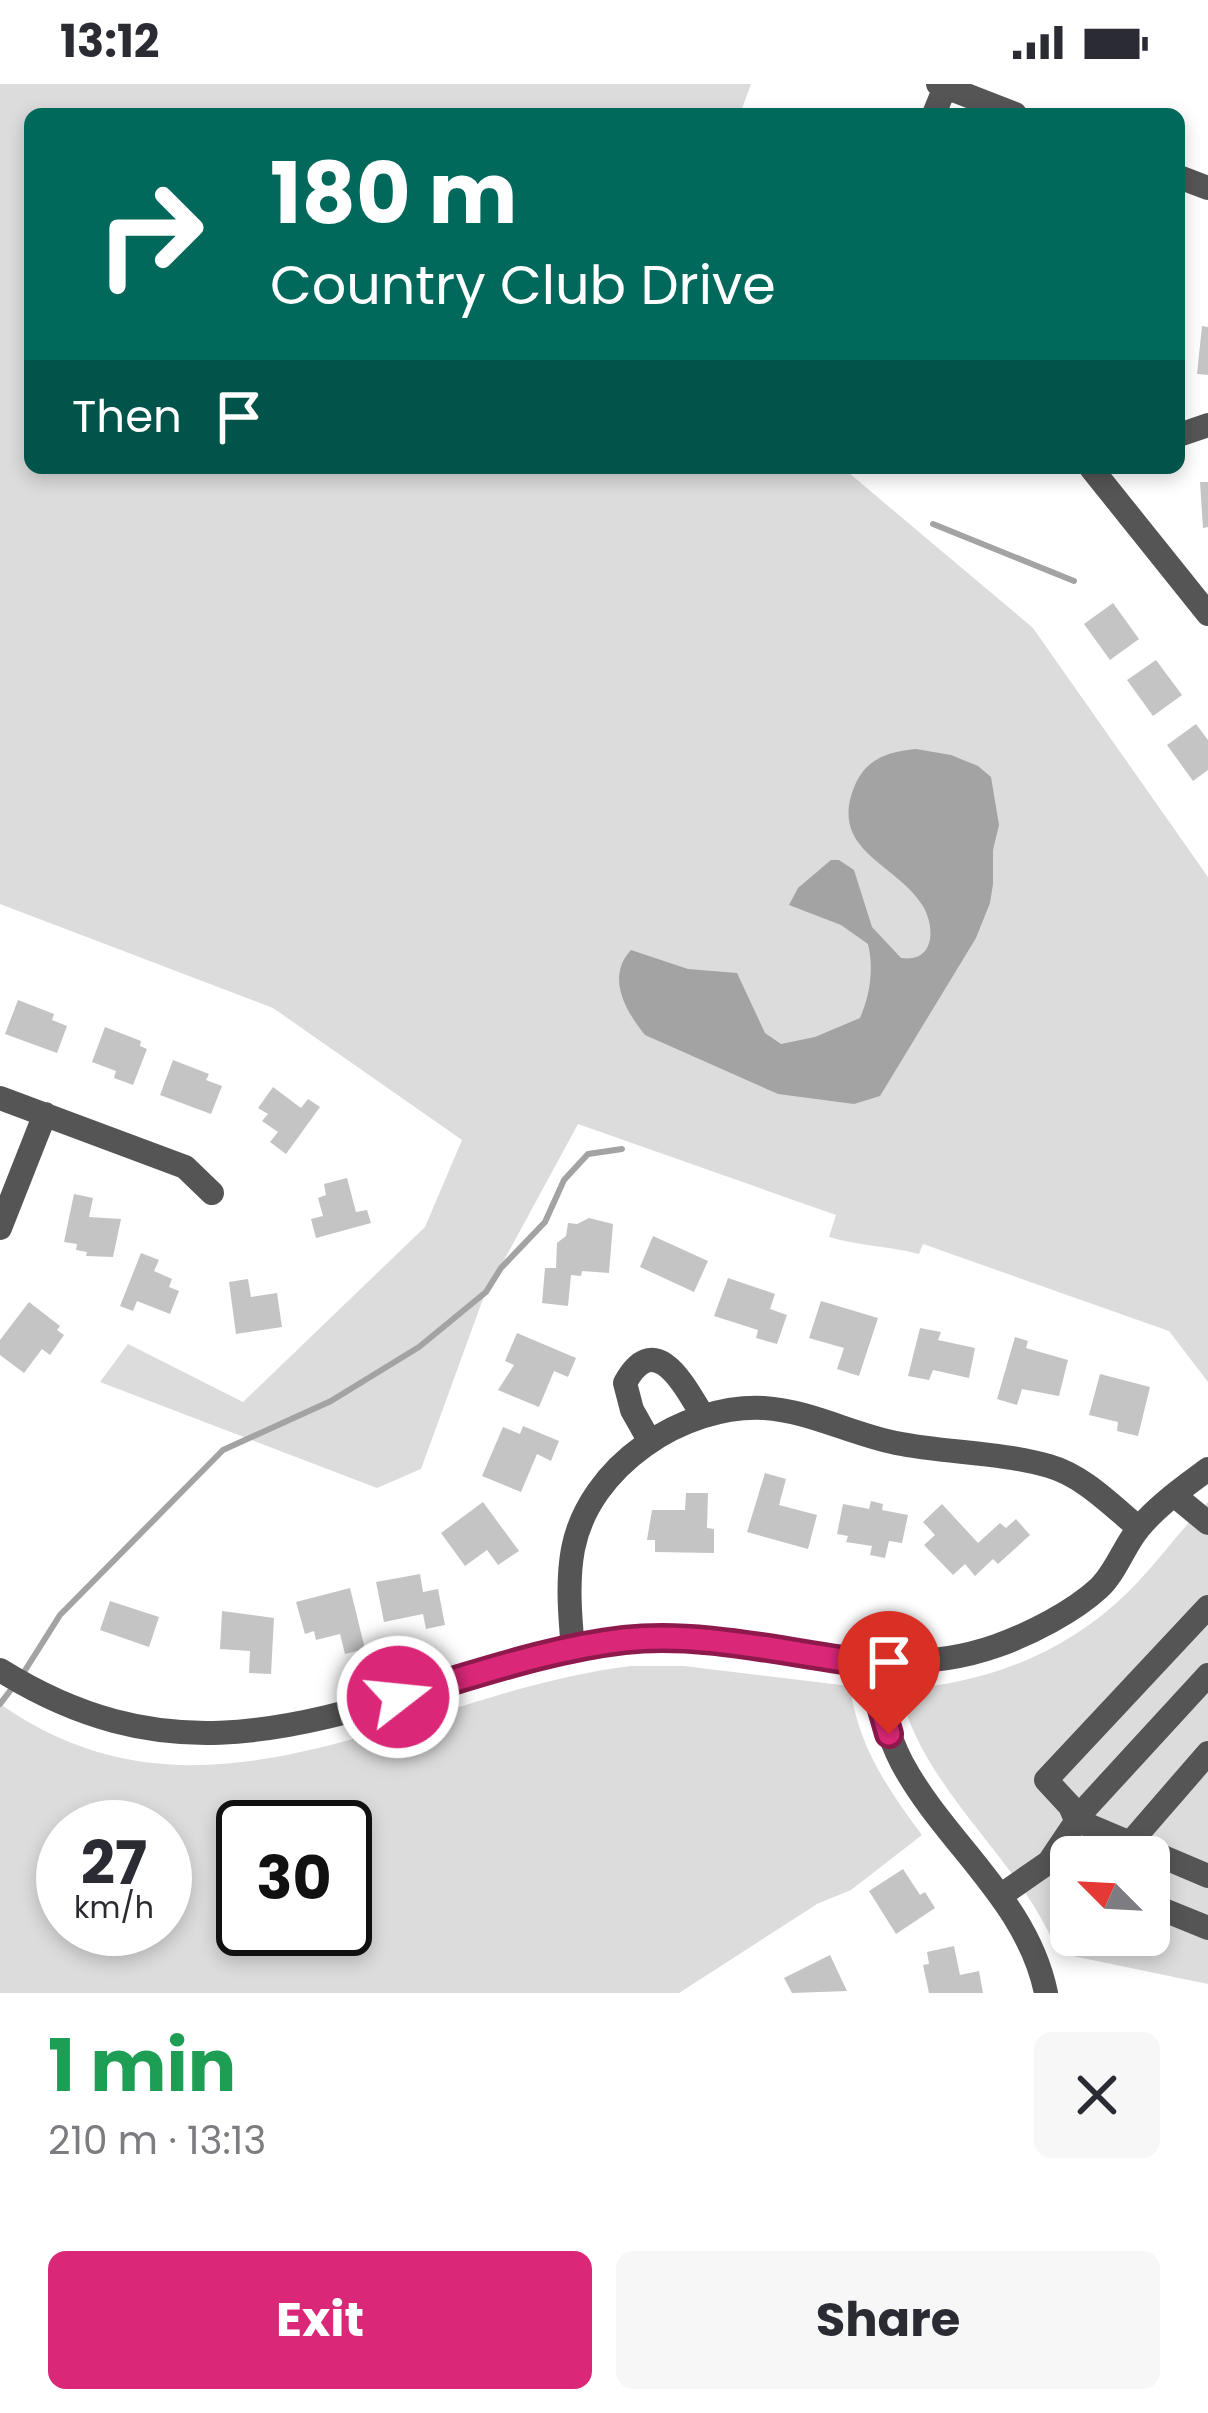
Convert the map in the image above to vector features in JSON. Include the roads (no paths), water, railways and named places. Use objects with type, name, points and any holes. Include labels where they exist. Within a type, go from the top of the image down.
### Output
[{"type":"street","points":[[941,85],[1000,108]]},
{"type":"street","points":[[1101,474],[1208,614]]},
{"type":"street","points":[[0,1098],[185,1167],[212,1193]]},
{"type":"street","points":[[0,1228],[45,1114]]},
{"type":"street","points":[[649,1439],[632,1410],[625,1383],[632,1370],[649,1361],[664,1361],[676,1371],[703,1416]]},
{"type":"street","points":[[572,1649],[573,1546],[602,1487],[649,1439],[703,1416],[732,1410],[782,1410],[894,1443],[1051,1466],[1083,1482],[1139,1528]]},
{"type":"street","points":[[0,1670],[75,1710],[123,1724],[172,1733],[226,1735],[304,1723],[572,1649],[626,1640],[687,1640],[874,1664],[911,1664],[995,1646],[1048,1621],[1100,1587],[1139,1528],[1208,1469]]},
{"type":"street","points":[[1174,1495],[1208,1523]]},
{"type":"street","points":[[1114,1836],[1076,1820],[1046,1780],[1208,1607]]},
{"type":"street","points":[[874,1664],[889,1734],[904,1766],[1020,1925],[1046,1993]]},
{"type":"street","points":[[1070,1836],[1076,1820],[1208,1675]]},
{"type":"street","points":[[1136,1836],[1208,1753]]},
{"type":"street","points":[[1170,1860],[1208,1876]]},
{"type":"street","points":[[1000,1896],[1050,1871]]},
{"type":"street","points":[[1170,1913],[1208,1928]]},
{"type":"waterway","points":[[933,524],[1074,581]]},
{"type":"waterway","points":[[24,1672],[60,1615],[223,1450],[331,1401],[419,1347],[486,1292],[501,1268],[545,1222],[564,1180],[588,1154],[622,1149]]},
{"type":"waterway","points":[[0,1704],[13,1687]]}]
